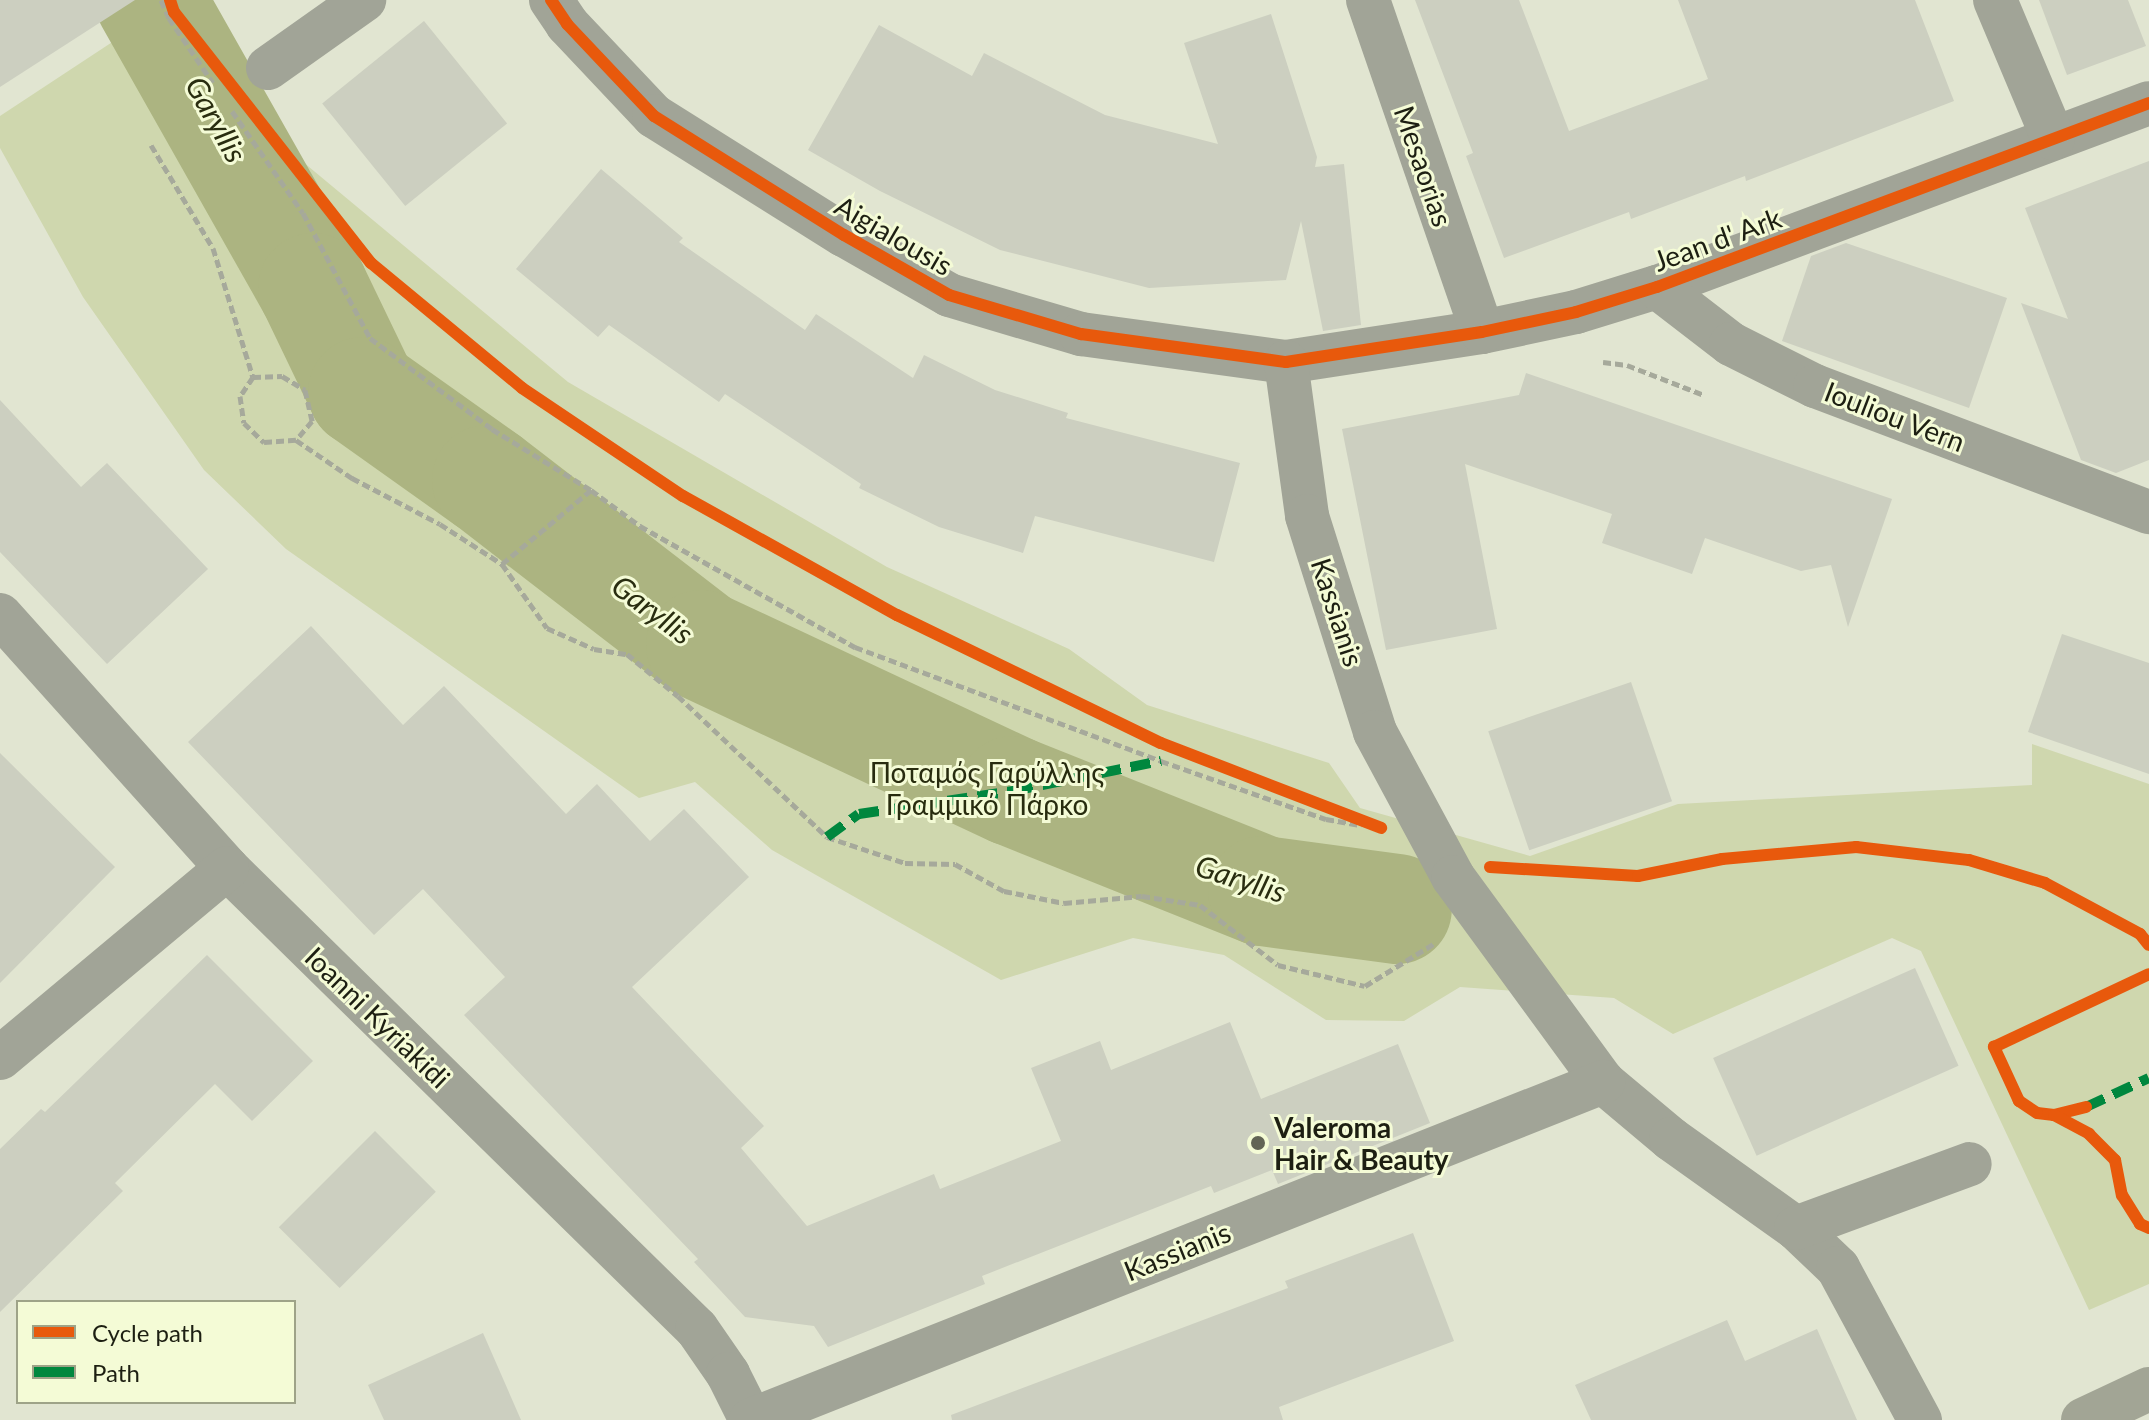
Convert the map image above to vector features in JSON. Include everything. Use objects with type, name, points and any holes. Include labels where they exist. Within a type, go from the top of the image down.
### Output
[{"type":"main road","points":[[2083,1420],[2149,1389]]},
{"type":"street","points":[[268,68],[364,0]]},
{"type":"street","name":"Aigialousis","points":[[551,0],[567,24],[654,116],[844,235],[949,295],[1081,334],[1286,362]]},
{"type":"street","name":"Mesaorias","points":[[1368,0],[1482,332]]},
{"type":"street","points":[[1995,0],[2053,138]]},
{"type":"street","name":"Jean d' Ark","points":[[1286,362],[1482,332],[1576,312],[1657,287],[2149,103]]},
{"type":"street","name":"Iouliou Vern","points":[[1657,287],[1731,344],[1815,386],[2149,512]]},
{"type":"street","name":"Kassianis","points":[[1286,362],[1307,516],[1375,732],[1453,877],[1603,1082],[1671,1139],[1749,1191],[1796,1228],[1838,1268],[1920,1420]]},
{"type":"street","name":"Ioanni Kyriakidi","points":[[0,615],[227,868],[697,1329],[728,1374],[751,1420]]},
{"type":"street","points":[[0,1058],[227,868]]},
{"type":"street","name":"Kassianis","points":[[751,1420],[1603,1082]]},
{"type":"street","points":[[1796,1228],[1970,1164]]},
{"type":"path","points":[[161,0],[169,18],[222,96]]},
{"type":"path","points":[[170,0],[174,12],[219,66]]},
{"type":"path","points":[[231,109],[303,213],[370,338],[492,429],[591,490],[640,526],[855,647],[1326,819],[1368,826]]},
{"type":"path","points":[[151,145],[213,248],[253,377]]},
{"type":"path","points":[[1598,362],[1627,365],[1716,400]]},
{"type":"path","points":[[253,377],[282,376],[305,390],[312,421],[296,440]]},
{"type":"path","points":[[253,377],[240,396],[244,423],[264,442],[296,440],[352,478],[440,524],[502,564],[547,628],[594,649],[627,654],[678,696],[827,837],[905,863],[955,864],[1004,891],[1064,903],[1142,896],[1200,905],[1278,965],[1365,986],[1446,936]]},
{"type":"path","points":[[502,564],[591,490]]},
{"type":"path","points":[[1234,772],[1381,828]]},
{"type":"path","points":[[2086,1107],[2054,1115],[2037,1113],[2019,1101],[1994,1047],[2149,974]]},
{"type":"path","points":[[2054,1115],[2089,1134],[2115,1160],[2122,1195],[2140,1224],[2149,1228]]},
{"type":"green space","name":"Ποταμός Γαρύλλης Γραμμικό Πάρκο","points":[[104,0],[211,0],[250,118],[568,382],[887,567],[1069,649],[1147,705],[1329,763],[1360,808],[1530,856],[1678,804],[2032,785],[2032,744],[2149,784],[2149,1284],[2089,1310],[1921,951],[1892,938],[1673,1034],[1614,998],[1460,987],[1404,1021],[1326,1020],[1224,955],[1133,938],[1001,980],[772,850],[695,782],[639,798],[286,549],[204,470],[83,297],[0,148],[0,116],[126,33]]},
{"type":"building","points":[[0,0],[135,0],[0,87]]},
{"type":"building","points":[[1415,0],[1519,0],[1569,131],[1708,79],[1678,0],[1915,0],[1954,101],[1746,181],[1745,176],[1631,219],[1629,212],[1504,258],[1466,156],[1473,153]]},
{"type":"building","points":[[2039,0],[2128,0],[2146,46],[2067,75]]},
{"type":"building","points":[[1271,14],[1317,157],[1315,167],[1344,164],[1361,325],[1323,331],[1301,221],[1286,280],[1149,288],[1000,250],[880,191],[808,150],[879,25],[972,76],[984,53],[1105,115],[1218,144],[1184,43]]},
{"type":"building","points":[[424,21],[507,124],[405,206],[322,103]]},
{"type":"building","points":[[2149,161],[2149,460],[2116,473],[2081,460],[2021,303],[2068,319],[2025,208]]},
{"type":"building","points":[[601,169],[683,238],[679,242],[805,330],[816,314],[913,378],[924,355],[995,390],[1068,413],[1066,418],[1240,463],[1214,562],[1035,516],[1023,553],[939,527],[859,488],[861,484],[725,394],[719,402],[609,325],[598,337],[516,269]]},
{"type":"building","points":[[1846,243],[2007,298],[1969,408],[1782,341],[1811,256]]},
{"type":"building","points":[[1526,373],[1892,499],[1848,627],[1831,565],[1801,571],[1705,538],[1692,574],[1602,543],[1612,514],[1465,464],[1497,629],[1386,650],[1342,429],[1519,395]]},
{"type":"building","points":[[0,400],[81,487],[107,463],[208,569],[107,664],[0,552]]},
{"type":"building","points":[[311,626],[403,725],[444,686],[566,814],[597,784],[650,841],[684,809],[749,877],[632,987],[764,1126],[741,1148],[807,1226],[934,1174],[940,1189],[1061,1141],[1031,1068],[1100,1041],[1111,1070],[1230,1022],[1261,1099],[1398,1044],[1430,1123],[1278,1184],[1272,1170],[1214,1193],[1211,1186],[982,1276],[985,1284],[828,1347],[814,1326],[745,1317],[694,1262],[698,1259],[464,1015],[505,977],[423,889],[374,935],[188,742]]},
{"type":"building","points":[[2062,634],[2149,663],[2149,774],[2028,732]]},
{"type":"building","points":[[1631,682],[1672,801],[1529,850],[1488,731]]},
{"type":"building","points":[[0,753],[115,867],[0,983]]},
{"type":"building","points":[[207,955],[313,1061],[252,1121],[215,1084],[115,1183],[123,1191],[0,1312],[0,1149],[41,1109],[45,1112]]},
{"type":"building","points":[[1915,968],[1959,1066],[1757,1156],[1713,1058]]},
{"type":"building","points":[[375,1131],[436,1192],[340,1288],[279,1227]]},
{"type":"building","points":[[1413,1233],[1454,1341],[1279,1407],[1283,1420],[952,1420],[951,1415],[1288,1288],[1285,1281]]},
{"type":"building","points":[[1727,1320],[1745,1361],[1817,1329],[1857,1420],[1591,1420],[1575,1385]]},
{"type":"building","points":[[483,1333],[521,1420],[384,1420],[368,1385]]},
{"type":"waterway","name":"Garyllis","points":[[150,0],[313,288],[363,392],[487,480],[701,645],[1013,791],[1263,891],[1397,909]]},
{"type":"marked path","points":[[827,837],[859,814],[1013,791],[1161,761]]},
{"type":"marked path","points":[[2086,1107],[2149,1078]]},
{"type":"cycle path","points":[[170,0],[174,12],[371,263],[522,388],[683,496],[897,615],[1161,743],[1381,828]]},
{"type":"cycle path","points":[[551,0],[567,24],[654,116],[844,235],[949,295],[1081,334],[1286,362],[1482,332],[1576,312],[1657,287],[2149,103]]},
{"type":"cycle path","points":[[1490,867],[1638,876],[1722,859],[1856,847],[1969,860],[2045,883],[2140,934],[2149,945]]},
{"type":"cycle path","points":[[2086,1107],[2054,1115],[2037,1113],[2019,1101],[1994,1047],[2149,974]]},
{"type":"cycle path","points":[[2054,1115],[2089,1134],[2115,1160],[2122,1195],[2140,1224],[2149,1228]]},
{"type":"place","name":"Valeroma Hair & Beauty","points":[[1258,1143]]}]
